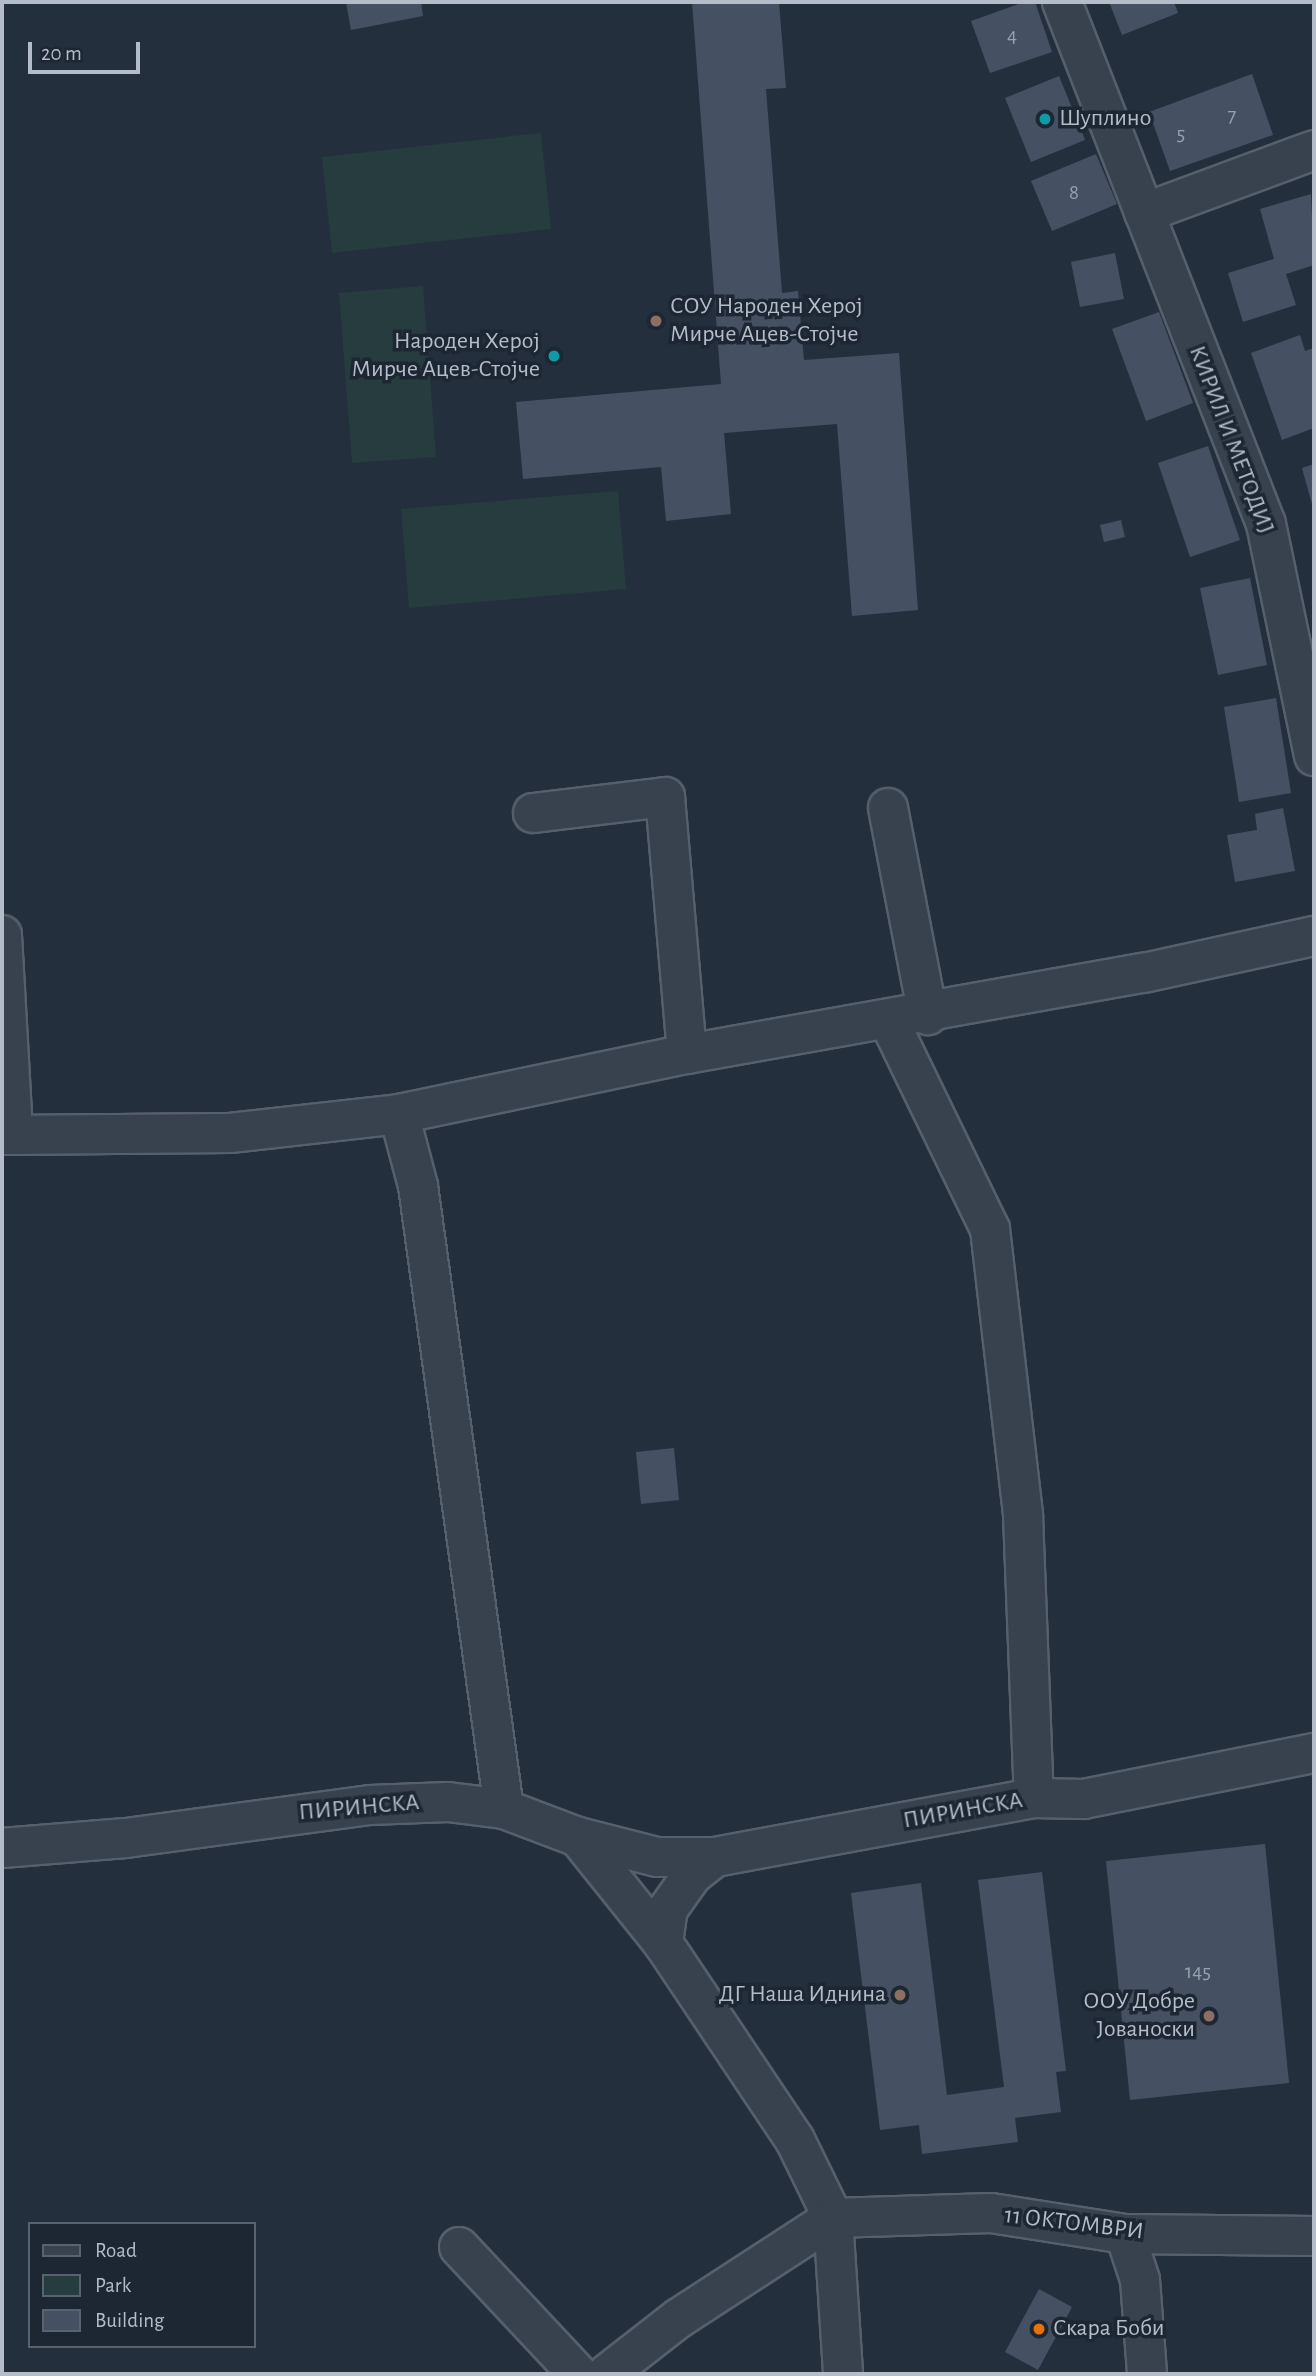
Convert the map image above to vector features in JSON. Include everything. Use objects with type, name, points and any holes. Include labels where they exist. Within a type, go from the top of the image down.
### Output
[{"type":"street","name":"КИРИЛ И МЕТОДИЈ","points":[[1062,2],[1266,524],[1314,755]]},
{"type":"street","points":[[1144,213],[1314,150]]},
{"type":"street","points":[[533,813],[665,797],[687,1054]]},
{"type":"street","points":[[888,808],[928,1015]]},
{"type":"street","points":[[2,935],[7,1135],[230,1133],[398,1114],[687,1054],[888,1019],[928,1015],[1314,936]]},
{"type":"street","points":[[888,1019],[990,1229],[1023,1515],[1034,1798]]},
{"type":"street","points":[[398,1114],[418,1186],[504,1809]]},
{"type":"street","name":"ПИРИНСКА","points":[[663,1943],[668,1909],[692,1875],[716,1857],[1034,1798],[1084,1799],[1314,1753]]},
{"type":"street","name":"ПИРИНСКА","points":[[2,1848],[127,1838],[370,1805],[448,1802],[504,1809],[578,1838],[663,1943],[795,2140],[833,2218]]},
{"type":"street","points":[[578,1838],[657,1857],[716,1857]]},
{"type":"street","name":"11 ОКТОМВРИ","points":[[833,2218],[991,2213],[1125,2234],[1314,2236]]},
{"type":"street","points":[[607,2374],[679,2318],[833,2218],[843,2374]]},
{"type":"street","points":[[1125,2234],[1140,2280],[1147,2374]]},
{"type":"street","points":[[459,2247],[578,2374]]},
{"type":"green space","points":[[541,133],[551,229],[332,253],[322,157]]},
{"type":"green space","points":[[423,286],[436,457],[352,463],[339,293]]},
{"type":"green space","points":[[618,491],[626,589],[409,608],[401,509]]},
{"type":"building","points":[[346,2],[421,2],[423,16],[351,30]]},
{"type":"building","points":[[692,2],[779,2],[786,88],[766,89],[782,293],[798,291],[804,360],[899,353],[918,610],[852,616],[837,424],[724,433],[731,514],[666,521],[661,467],[523,479],[516,402],[721,384]]},
{"type":"building","points":[[1024,2],[1035,2],[1052,52],[990,73],[971,21]]},
{"type":"building","points":[[1109,2],[1174,2],[1178,13],[1122,35]]},
{"type":"building","points":[[1252,74],[1273,135],[1170,171],[1149,112]]},
{"type":"building","name":"Шуплино","points":[[1059,76],[1085,140],[1031,162],[1005,98]]},
{"type":"building","points":[[1096,154],[1117,204],[1052,231],[1031,181]]},
{"type":"building","points":[[1311,194],[1314,265],[1286,274],[1296,305],[1243,322],[1228,273],[1274,259],[1260,209]]},
{"type":"building","points":[[1115,253],[1124,299],[1080,307],[1071,262]]},
{"type":"building","points":[[1159,312],[1193,403],[1146,421],[1112,329]]},
{"type":"building","points":[[1300,335],[1305,351],[1314,348],[1314,428],[1282,440],[1251,353]]},
{"type":"building","points":[[1208,446],[1240,540],[1190,557],[1158,463]]},
{"type":"building","points":[[1314,464],[1314,508],[1313,508],[1302,468]]},
{"type":"building","points":[[1121,520],[1125,537],[1104,542],[1100,525]]},
{"type":"building","points":[[1250,578],[1267,665],[1218,675],[1200,588]]},
{"type":"building","points":[[1276,698],[1291,793],[1239,802],[1224,707]]},
{"type":"building","points":[[1283,808],[1295,871],[1235,882],[1227,835],[1257,830],[1255,814]]},
{"type":"building","points":[[674,1448],[679,1500],[641,1504],[636,1452]]},
{"type":"building","points":[[1265,1844],[1289,2083],[1130,2100],[1106,1861]]},
{"type":"building","points":[[1042,1872],[1066,2071],[1056,2072],[1061,2112],[1015,2118],[1018,2142],[922,2154],[919,2125],[880,2130],[851,1893],[921,1883],[947,2095],[1004,2087],[978,1880]]},
{"type":"building","name":"Скара Боби","points":[[1039,2289],[1072,2307],[1038,2370],[1005,2352]]},
{"type":"place","name":"Шуплино","points":[[1045,119]]},
{"type":"place","name":"СОУ Народен Херој Мирче Ацев-Стојче","points":[[656,321]]},
{"type":"place","name":"Народен Херој Мирче Ацев-Стојче","points":[[554,356]]},
{"type":"place","name":"ДГ Наша Иднина","points":[[900,1995]]},
{"type":"place","name":"ООУ Добре Јованоски","points":[[1209,2016]]},
{"type":"place","name":"Скара Боби","points":[[1039,2329]]}]
